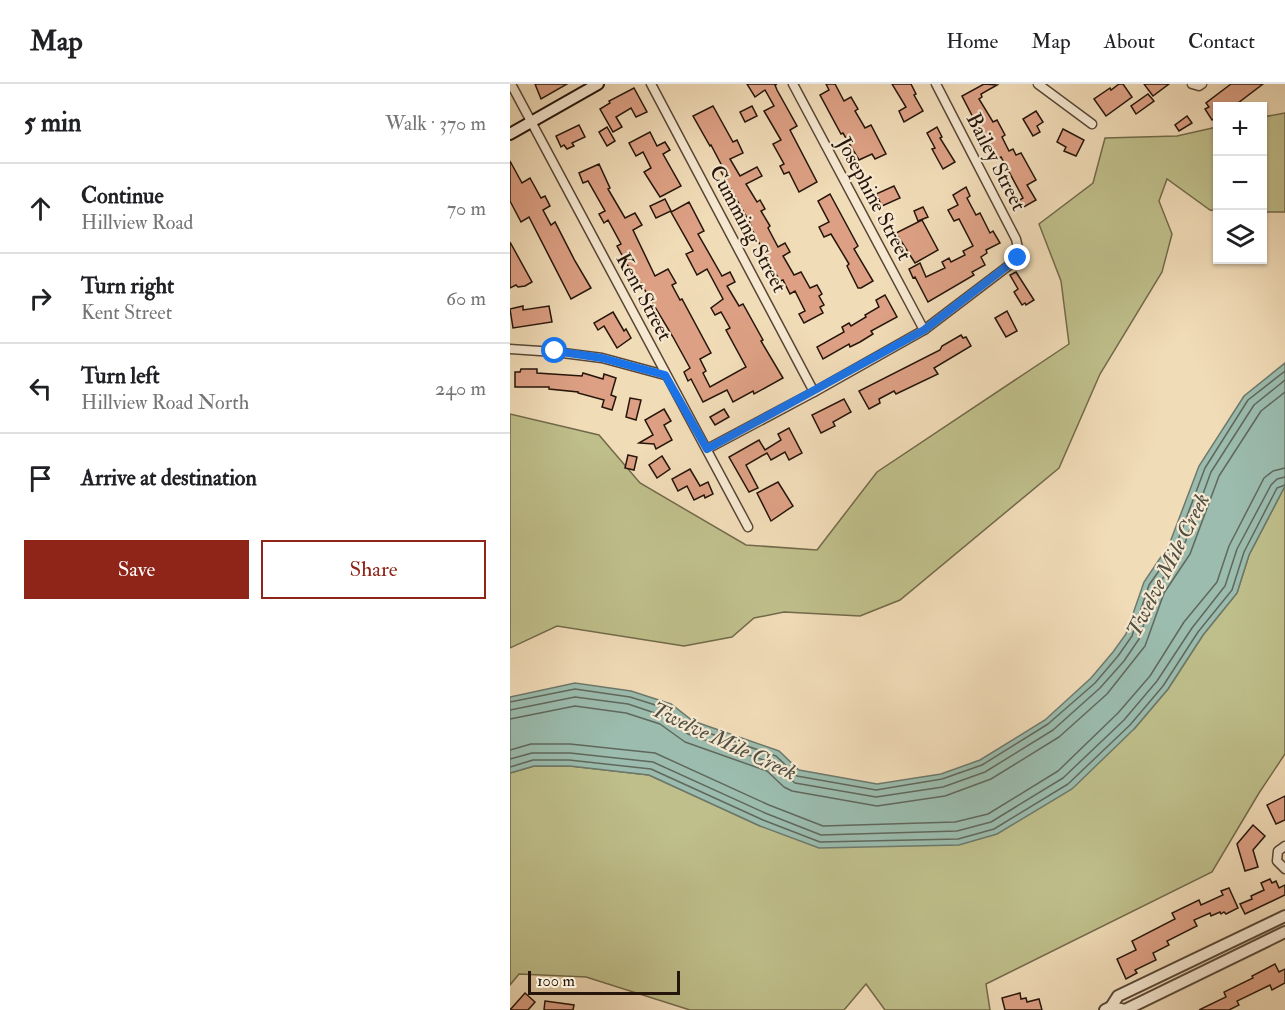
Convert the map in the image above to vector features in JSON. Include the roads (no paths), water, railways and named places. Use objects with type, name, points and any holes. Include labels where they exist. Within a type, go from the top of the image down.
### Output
[{"type":"street","name":"Kent Street","points":[[511,84],[748,526]]},
{"type":"street","points":[[510,134],[598,84]]},
{"type":"street","name":"Cumming Street","points":[[651,84],[814,392]]},
{"type":"street","name":"Josephine Street","points":[[793,84],[924,330]]},
{"type":"street","name":"Bailey Street","points":[[924,330],[1018,258],[1016,239],[936,84]]},
{"type":"street","points":[[1038,84],[1092,124]]},
{"type":"street","points":[[707,449],[924,330]]},
{"type":"street","points":[[510,349],[555,351],[602,358],[665,375]]},
{"type":"street","points":[[1285,846],[1278,851],[1277,861],[1285,869]]},
{"type":"street","points":[[1108,1008],[1118,996],[1285,916]]},
{"type":"street","points":[[1108,1008],[1125,1010],[1285,932]]},
{"type":"street","points":[[1190,961],[1197,975]]},
{"type":"water","name":"Twelve Mile Creek","points":[[1285,363],[1285,486],[1249,555],[1237,593],[1203,635],[1168,689],[1134,729],[1072,789],[997,834],[959,845],[819,848],[760,826],[649,775],[570,766],[534,766],[510,773],[510,697],[575,683],[631,691],[671,704],[693,721],[779,751],[799,770],[877,784],[941,774],[980,760],[1045,720],[1091,678],[1113,652],[1126,634],[1144,582],[1169,545],[1199,466],[1244,396]]}]
